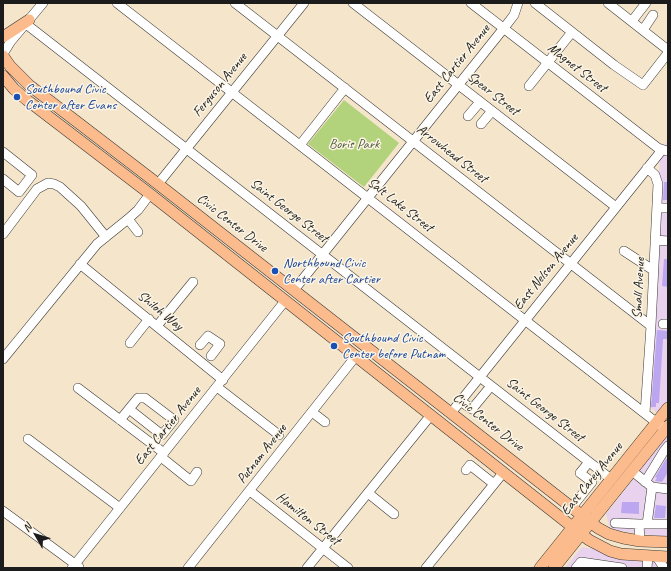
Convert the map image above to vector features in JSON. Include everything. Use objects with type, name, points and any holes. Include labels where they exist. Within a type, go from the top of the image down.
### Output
[{"type":"main road","points":[[3,37],[27,22]]},
{"type":"main road","name":"Civic Center Drive","points":[[3,55],[14,71],[28,85],[158,184],[591,522],[609,534],[623,538],[640,541],[668,542]]},
{"type":"main road","name":"Civic Center Drive","points":[[3,76],[14,89],[27,100],[150,194],[572,528],[590,541],[610,551],[621,554],[668,557]]},
{"type":"main road","points":[[117,169],[142,180],[148,185],[156,186],[158,184]]},
{"type":"main road","points":[[150,194],[157,192],[194,212]]},
{"type":"main road","points":[[231,259],[237,258],[244,262],[286,293],[290,293],[294,290]]},
{"type":"main road","points":[[285,301],[290,298],[294,299],[339,333],[343,335],[350,334]]},
{"type":"main road","name":"East Carey Avenue","points":[[554,568],[632,471],[663,426],[668,408]]},
{"type":"main road","points":[[431,415],[437,411],[462,430],[472,428]]},
{"type":"main road","name":"East Carey Avenue","points":[[540,568],[611,479],[663,426]]},
{"type":"street","name":"Salt Lake Street","points":[[117,3],[663,426]]},
{"type":"street","name":"Arrowhead Street","points":[[236,3],[651,326]]},
{"type":"street","name":"Ferguson Avenue","points":[[158,184],[304,3]]},
{"type":"street","name":"Spear Street","points":[[353,3],[616,207]]},
{"type":"street","name":"Magnet Street","points":[[471,3],[658,148],[665,150]]},
{"type":"street","name":"East Cartier Avenue","points":[[294,290],[504,28],[514,15],[518,3]]},
{"type":"street","points":[[535,3],[614,65],[643,85],[668,53]]},
{"type":"street","points":[[608,3],[668,50]]},
{"type":"street","points":[[618,11],[624,3]]},
{"type":"street","points":[[632,22],[646,3]]},
{"type":"street","points":[[3,55],[38,5]]},
{"type":"street","points":[[643,30],[653,16]]},
{"type":"street","name":"Saint George Street","points":[[27,22],[187,149],[611,479]]},
{"type":"street","points":[[529,86],[572,32]]},
{"type":"street","points":[[300,145],[345,88]]},
{"type":"street","points":[[468,116],[480,102]]},
{"type":"street","points":[[481,124],[492,111]]},
{"type":"street","name":"East Nelson Avenue","points":[[451,413],[647,168],[665,150]]},
{"type":"street","points":[[3,152],[32,175],[19,192],[3,179]]},
{"type":"street","name":"Small Avenue","points":[[645,413],[658,184],[655,175],[647,168]]},
{"type":"street","points":[[3,234],[37,189],[48,183],[60,187],[81,206],[106,236]]},
{"type":"street","points":[[3,359],[97,244],[138,210],[150,194]]},
{"type":"street","points":[[657,208],[668,208]]},
{"type":"street","points":[[128,219],[138,232]]},
{"type":"street","points":[[655,240],[668,241]]},
{"type":"street","points":[[624,251],[653,270]]},
{"type":"street","name":"Shiloh Way","points":[[80,264],[205,365],[220,383],[279,436]]},
{"type":"street","points":[[156,326],[193,282]]},
{"type":"street","name":"East Cartier Avenue","points":[[76,567],[120,508],[285,301]]},
{"type":"street","points":[[130,343],[149,320]]},
{"type":"street","points":[[192,355],[208,336],[220,344],[205,365]]},
{"type":"street","points":[[200,346],[211,356]]},
{"type":"street","name":"Putnam Avenue","points":[[188,568],[356,356]]},
{"type":"street","points":[[460,401],[472,409],[491,386]]},
{"type":"street","points":[[78,388],[120,420],[162,455],[191,482],[197,472]]},
{"type":"street","points":[[120,420],[129,409],[138,398],[145,398],[174,420],[162,435],[129,409]]},
{"type":"street","points":[[312,412],[325,422]]},
{"type":"street","points":[[308,568],[431,415]]},
{"type":"street","points":[[28,439],[120,508]]},
{"type":"street","points":[[640,541],[648,485],[668,446]]},
{"type":"street","points":[[572,507],[592,482],[580,473],[589,462]]},
{"type":"street","points":[[466,470],[470,465],[494,484]]},
{"type":"street","points":[[632,471],[648,485],[668,489]]},
{"type":"street","points":[[426,568],[503,473]]},
{"type":"street","name":"Hamilton Street","points":[[250,491],[348,568]]},
{"type":"street","points":[[368,493],[394,514]]},
{"type":"street","points":[[3,511],[76,567]]},
{"type":"street","points":[[615,523],[668,524]]},
{"type":"street","points":[[646,568],[652,556],[664,568]]},
{"type":"street","points":[[576,568],[581,562],[596,566],[622,568]]},
{"type":"shaded area","points":[[668,139],[668,401],[658,414],[649,406],[660,157]]},
{"type":"shaded area","points":[[668,435],[668,537],[612,530],[606,514]]},
{"type":"shaded area","points":[[582,547],[668,562],[668,568],[565,568]]},
{"type":"green space","name":"Boris Park","points":[[344,100],[399,143],[364,187],[308,144]]},
{"type":"building","points":[[664,182],[668,182],[668,200],[663,200]]},
{"type":"building","points":[[664,259],[668,259],[668,287],[662,286]]},
{"type":"building","points":[[657,330],[668,331],[668,339],[663,339],[659,403],[656,403],[656,407],[651,407]]},
{"type":"building","points":[[666,459],[668,459],[668,472],[662,482],[655,481],[657,478],[655,477]]},
{"type":"building","points":[[622,502],[639,502],[639,514],[621,513]]},
{"type":"building","points":[[656,505],[666,506],[665,518],[654,518]]},
{"type":"place","name":"Southbound Civic Center after Evans","points":[[17,97]]},
{"type":"place","name":"Northbound Civic Center after Cartier","points":[[275,271]]},
{"type":"place","name":"Southbound Civic Center before Putnam","points":[[334,346]]}]
